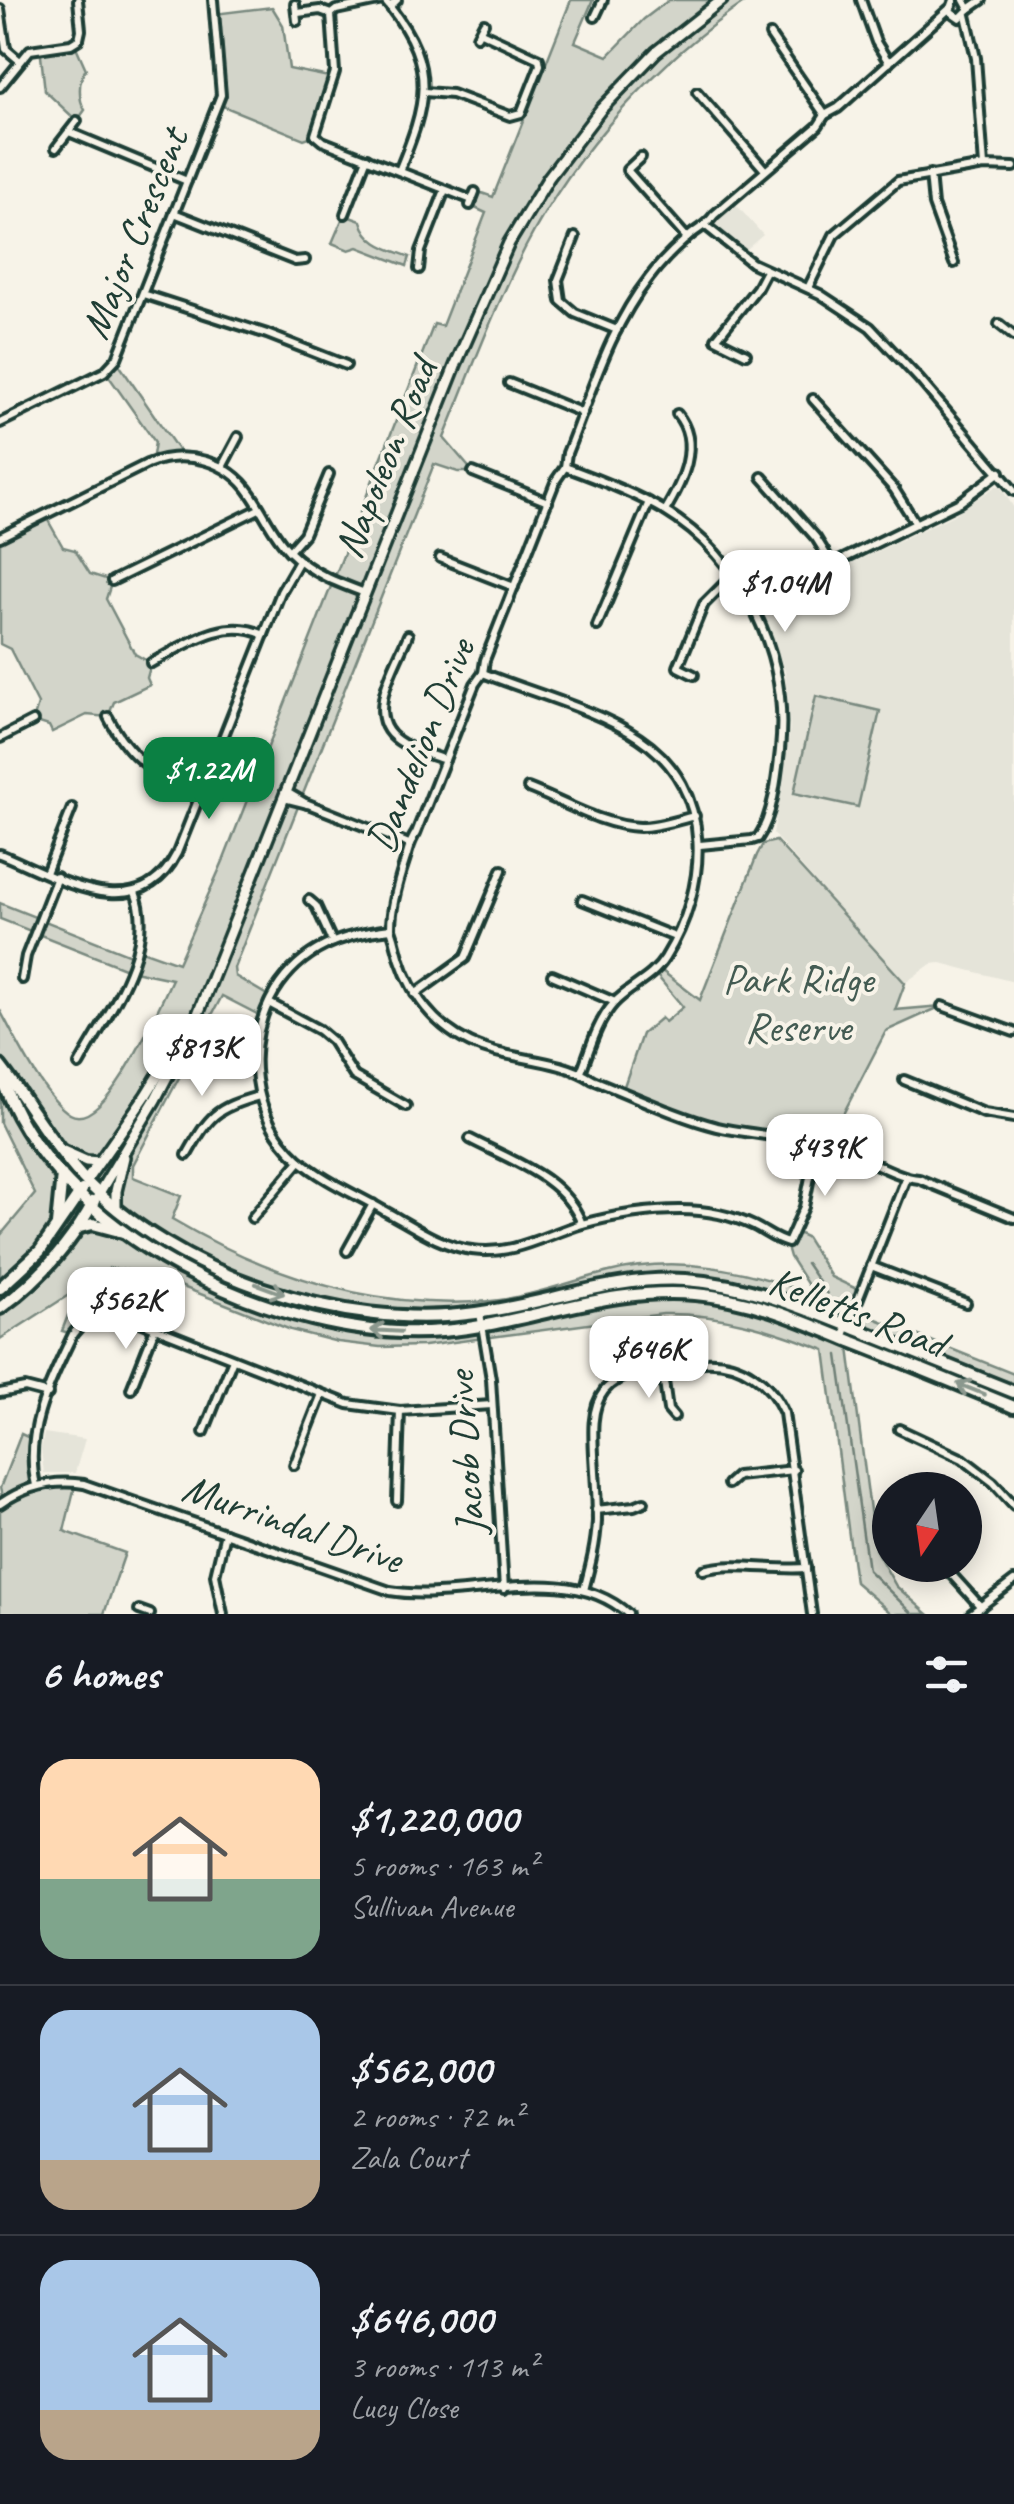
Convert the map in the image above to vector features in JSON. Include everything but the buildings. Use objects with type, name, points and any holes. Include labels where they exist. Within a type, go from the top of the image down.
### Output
[{"type":"main road","name":"Napoleon Road","points":[[0,1308],[44,1271],[80,1226],[174,1067],[479,307],[515,231],[561,160],[601,109],[656,52],[722,0]]},
{"type":"main road","name":"Napoleon Road","points":[[0,1288],[56,1232],[202,1002]]},
{"type":"main road","name":"Kelletts Road","points":[[0,1070],[86,1181],[151,1233],[198,1260],[312,1303],[408,1318],[480,1313],[609,1284],[682,1280],[748,1290],[1014,1392]]},
{"type":"main road","name":"Kelletts Road","points":[[0,1070],[18,1114],[62,1175],[92,1205],[125,1232],[192,1274],[263,1305],[312,1320],[401,1332],[483,1326],[608,1297],[677,1292],[752,1304],[1014,1407]]},
{"type":"main road","points":[[58,1149],[98,1162]]},
{"type":"main road","points":[[116,1206],[126,1149]]},
{"type":"main road","points":[[56,1232],[62,1175]]},
{"type":"main road","points":[[80,1226],[93,1224],[125,1232]]},
{"type":"street","points":[[0,87],[34,49],[71,44],[79,39],[78,0]]},
{"type":"street","name":"Major Crescent","points":[[0,423],[110,367],[118,358],[222,90],[212,0]]},
{"type":"street","points":[[595,17],[603,0]]},
{"type":"street","points":[[861,0],[876,42],[889,63]]},
{"type":"street","name":"Dandelion Drive","points":[[982,0],[934,26],[825,115],[818,126],[706,226],[687,238],[646,281],[617,330],[483,673],[409,844],[395,894],[391,929],[400,964],[415,994],[432,1016],[470,1043],[581,1072],[708,1124],[817,1142],[1014,1218]]},
{"type":"street","points":[[331,14],[339,9],[392,2],[421,66],[424,92],[420,120],[399,171]]},
{"type":"street","points":[[951,3],[964,8],[972,35],[984,166]]},
{"type":"street","name":"Dandelion Drive","points":[[934,26],[951,3]]},
{"type":"street","points":[[295,4],[298,17],[320,10],[331,14]]},
{"type":"street","points":[[0,8],[5,46],[20,62]]},
{"type":"street","points":[[331,14],[335,72],[315,135],[471,203],[475,192]]},
{"type":"street","points":[[424,92],[452,94],[510,116],[521,113],[540,65],[539,58],[479,34],[484,23]]},
{"type":"street","points":[[770,35],[825,115]]},
{"type":"street","points":[[697,92],[766,170]]},
{"type":"street","points":[[56,148],[78,121]]},
{"type":"street","points":[[70,132],[187,181]]},
{"type":"street","points":[[641,157],[628,170],[687,238]]},
{"type":"street","points":[[345,214],[366,158]]},
{"type":"street","points":[[808,288],[831,240],[898,181],[984,166],[1014,167]]},
{"type":"street","points":[[930,174],[933,204],[954,263]]},
{"type":"street","points":[[419,269],[421,251],[445,190]]},
{"type":"street","points":[[174,214],[296,262],[305,260]]},
{"type":"street","points":[[706,226],[730,248],[766,271],[845,308],[882,338],[1014,491]]},
{"type":"street","points":[[575,237],[558,280],[561,301],[575,313],[617,330]]},
{"type":"street","points":[[746,354],[716,339],[766,271]]},
{"type":"street","points":[[143,294],[268,334],[346,365]]},
{"type":"street","points":[[999,324],[1014,336]]},
{"type":"street","points":[[509,383],[583,413]]},
{"type":"street","points":[[813,399],[894,489],[916,524]]},
{"type":"street","points":[[665,511],[682,482],[687,459],[687,434],[677,414]]},
{"type":"street","points":[[222,467],[238,437]]},
{"type":"street","points":[[0,537],[154,461],[189,457],[222,467],[245,486],[274,534],[300,561],[326,578],[365,594]]},
{"type":"street","points":[[565,467],[649,502],[698,536],[733,575],[770,648],[782,717],[777,773],[760,841],[700,845]]},
{"type":"street","points":[[473,472],[548,502]]},
{"type":"street","points":[[751,604],[968,497],[1000,472]]},
{"type":"street","points":[[289,552],[304,534],[328,474]]},
{"type":"street","points":[[762,477],[816,538],[832,564]]},
{"type":"street","points":[[597,626],[649,502]]},
{"type":"street","points":[[112,582],[259,509]]},
{"type":"street","points":[[440,558],[514,587]]},
{"type":"street","points":[[0,854],[104,894],[135,892],[154,882],[171,864],[285,582],[300,561]]},
{"type":"street","points":[[694,675],[678,667],[696,620],[714,591],[733,575]]},
{"type":"street","points":[[151,663],[224,628],[242,627],[264,634]]},
{"type":"street","points":[[408,636],[383,698],[384,723],[398,740],[445,760]]},
{"type":"street","points":[[483,673],[638,737],[676,774],[695,816],[700,845],[696,880],[675,937],[655,971],[615,1002],[601,1023],[581,1072]]},
{"type":"street","points":[[108,717],[125,748],[140,762],[202,790]]},
{"type":"street","points":[[0,738],[33,721]]},
{"type":"street","points":[[528,788],[627,825],[652,826],[695,816]]},
{"type":"street","points":[[284,794],[409,844]]},
{"type":"street","points":[[46,872],[72,808]]},
{"type":"street","points":[[415,994],[465,958],[502,870]]},
{"type":"street","points":[[22,979],[26,956],[57,877]]},
{"type":"street","points":[[80,1065],[138,954],[142,921],[135,892]]},
{"type":"street","points":[[308,900],[316,906],[332,941]]},
{"type":"street","points":[[582,900],[675,937]]},
{"type":"street","points":[[391,929],[332,941],[294,969],[269,1004],[260,1026],[256,1048],[259,1096],[276,1132],[300,1161],[442,1242],[476,1251],[520,1247],[582,1224],[667,1210],[694,1210],[740,1220],[788,1243],[804,1207],[817,1142]]},
{"type":"street","points":[[552,975],[615,1002]]},
{"type":"street","points":[[269,1004],[319,1030],[332,1042],[354,1076],[406,1106]]},
{"type":"street","points":[[942,1006],[1014,1032]]},
{"type":"street","points":[[904,1080],[984,1113],[1014,1118]]},
{"type":"street","points":[[187,1156],[215,1112],[228,1104],[259,1096]]},
{"type":"street","points":[[470,1139],[558,1187],[575,1207],[582,1224]]},
{"type":"street","points":[[252,1218],[300,1161]]},
{"type":"street","points":[[843,1338],[906,1178]]},
{"type":"street","points":[[348,1251],[374,1204]]},
{"type":"street","points":[[871,1266],[966,1304]]},
{"type":"street","points":[[36,1486],[32,1444],[73,1334],[90,1318],[113,1313],[362,1407],[400,1411],[492,1405]]},
{"type":"street","name":"Jacob Drive","points":[[480,1313],[492,1405],[504,1589]]},
{"type":"street","points":[[131,1389],[156,1328]]},
{"type":"street","points":[[204,1432],[233,1359]]},
{"type":"street","points":[[584,1590],[594,1546],[591,1425],[596,1403],[622,1376],[662,1367],[722,1362],[755,1376],[782,1407],[789,1428],[812,1614]]},
{"type":"street","points":[[662,1367],[668,1410],[674,1416]]},
{"type":"street","points":[[0,1393],[26,1388],[48,1394]]},
{"type":"street","points":[[294,1465],[322,1394]]},
{"type":"street","points":[[397,1502],[400,1411]]},
{"type":"street","points":[[899,1429],[970,1464],[1014,1505]]},
{"type":"street","points":[[728,1484],[737,1476],[794,1470]]},
{"type":"street","name":"Murrindal Drive","points":[[0,1504],[36,1486],[63,1482],[93,1486],[390,1591],[420,1594],[559,1586],[584,1590],[622,1612]]},
{"type":"street","points":[[596,1510],[644,1502]]},
{"type":"street","points":[[219,1613],[215,1575],[225,1532]]},
{"type":"street","points":[[702,1570],[717,1566],[806,1568]]},
{"type":"street","points":[[970,1614],[1014,1581]]},
{"type":"street","points":[[958,1582],[980,1607]]},
{"type":"street","points":[[139,1610],[150,1614]]},
{"type":"shaded area","points":[[732,200],[763,235],[740,255],[706,226]]},
{"type":"shaded area","points":[[1000,486],[1014,508],[1014,982],[941,963],[931,964],[905,983],[773,834],[790,728],[785,672],[763,610],[798,589],[953,515]]},
{"type":"shaded area","points":[[44,1433],[85,1439],[75,1473],[44,1473]]},
{"type":"green space","points":[[571,0],[593,0],[575,42],[608,56],[669,0],[748,0],[682,51],[622,110],[569,176],[525,248],[444,438],[473,472],[458,472],[434,464],[234,968],[235,976],[272,998],[263,1017],[222,996],[133,1165],[133,1177],[181,1196],[172,1219],[247,1258],[325,1285],[406,1301],[506,1299],[609,1272],[660,1264],[711,1267],[761,1277],[810,1293],[786,1243],[795,1232],[806,1237],[831,1277],[861,1291],[854,1310],[1014,1374],[1014,1392],[748,1290],[643,1280],[448,1317],[312,1303],[199,1260],[116,1206],[126,1149],[197,1010],[99,1162],[59,1149],[0,1066],[0,1010],[50,1095],[70,1114],[84,1115],[114,1087],[144,1038],[172,979],[129,970],[0,919],[0,903],[135,957],[139,949],[178,963],[224,859],[434,324],[442,326],[486,213],[473,207],[479,192],[493,197]]},
{"type":"green space","points":[[272,7],[283,25],[289,69],[334,78],[315,135],[304,139],[218,104],[221,94],[214,14]]},
{"type":"green space","points":[[74,42],[86,69],[80,90],[85,110],[77,121],[45,91],[40,47]]},
{"type":"green space","points":[[344,215],[361,221],[369,236],[381,245],[410,257],[407,266],[358,247],[349,250],[332,243]]},
{"type":"green space","points":[[116,360],[183,457],[152,462],[155,442],[105,371]]},
{"type":"green space","points":[[45,515],[63,547],[75,550],[90,574],[112,581],[106,599],[135,654],[151,663],[147,678],[150,685],[114,702],[108,717],[87,715],[52,732],[49,726],[33,721],[38,704],[10,649],[0,644],[0,537]]},
{"type":"green space","points":[[816,696],[880,711],[858,807],[794,793]]},
{"type":"green space","name":"Park Ridge Reserve","points":[[776,841],[905,983],[895,1010],[942,1006],[886,1031],[827,1145],[708,1124],[622,1092],[642,1034],[683,1007],[654,972],[658,968],[700,1000],[757,855],[763,844]]},
{"type":"green space","points":[[0,1073],[9,1096],[62,1175],[56,1231],[0,1288],[0,1236],[35,1194],[0,1123]]},
{"type":"green space","points":[[80,1227],[125,1233],[144,1246],[292,1315],[420,1332],[608,1297],[723,1297],[848,1340],[872,1526],[872,1582],[894,1582],[928,1614],[892,1614],[855,1582],[825,1350],[785,1335],[705,1316],[663,1314],[424,1346],[380,1347],[291,1330],[145,1272],[109,1268],[90,1318],[73,1334],[62,1331],[78,1289],[0,1339],[0,1308]]},
{"type":"green space","points":[[21,1434],[32,1439],[37,1485],[76,1482],[64,1531],[125,1553],[104,1614],[0,1614],[0,1488]]},
{"type":"waterway","points":[[806,1263],[827,1294]]},
{"type":"waterway","points":[[838,1355],[868,1570],[913,1614]]}]
